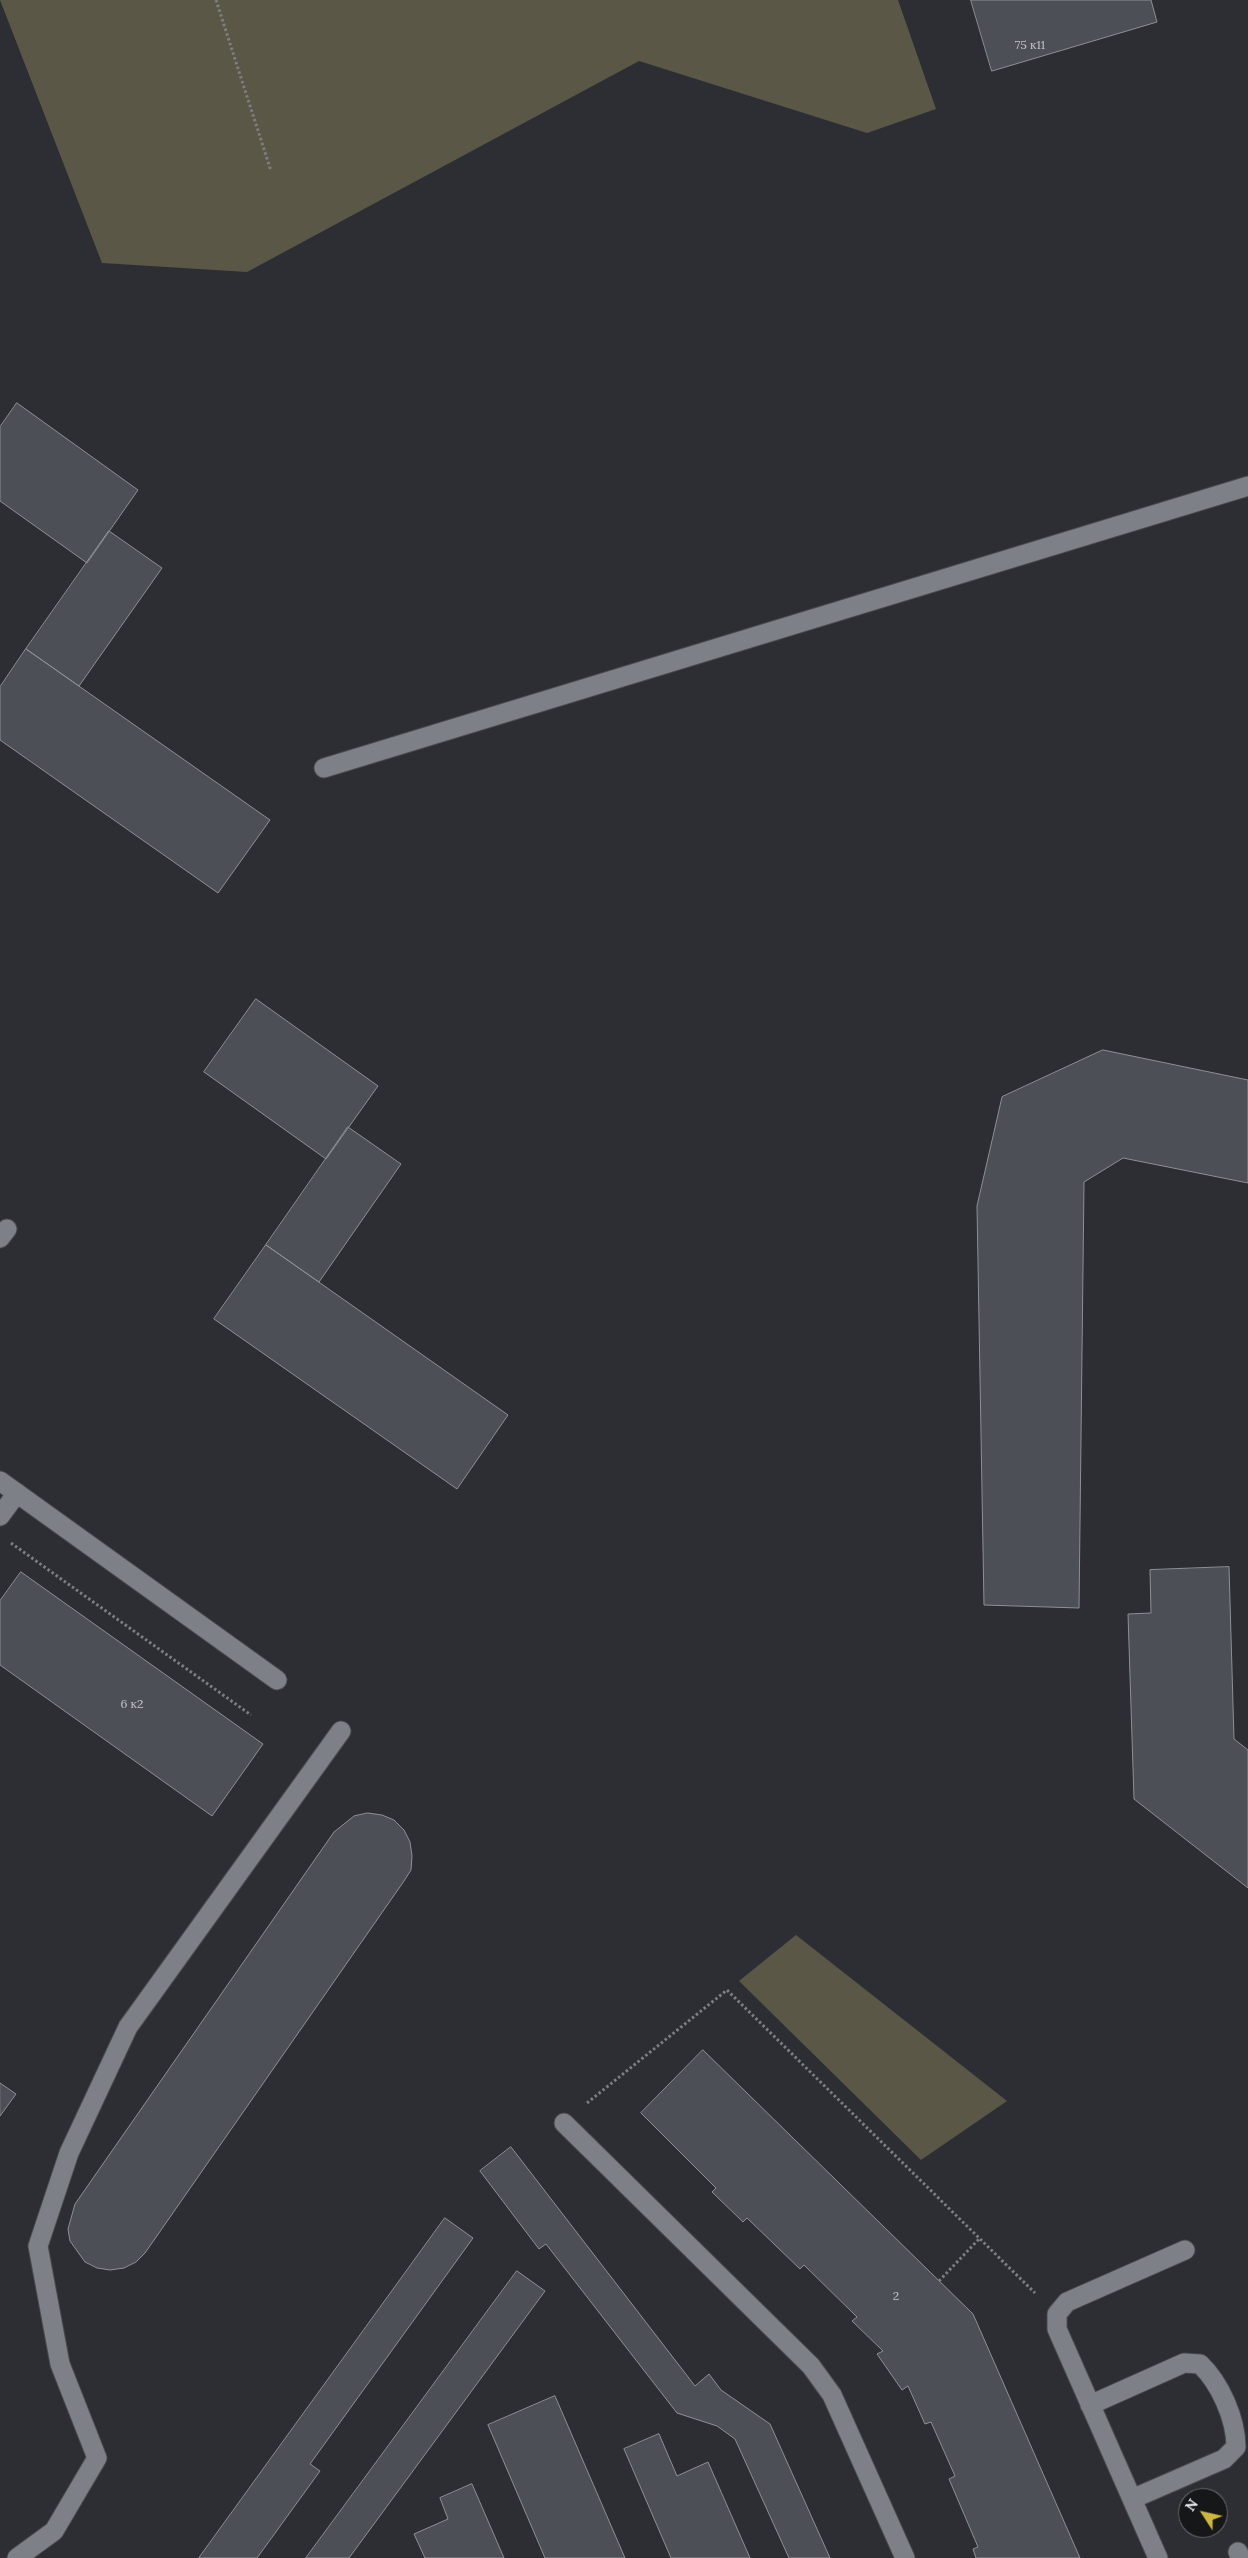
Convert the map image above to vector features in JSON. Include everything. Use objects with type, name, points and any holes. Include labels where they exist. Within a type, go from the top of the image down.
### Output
[{"type":"lane","points":[[324,768],[1248,486]]},
{"type":"lane","points":[[0,1480],[277,1680]]},
{"type":"lane","points":[[0,1516],[17,1493]]},
{"type":"lane","points":[[17,2558],[54,2531],[96,2458],[60,2364],[38,2246],[69,2153],[128,2028],[341,1731]]},
{"type":"lane","points":[[564,2123],[811,2366],[832,2395],[905,2558]]},
{"type":"lane","points":[[1158,2558],[1057,2329],[1057,2314],[1067,2302],[1184,2250]]},
{"type":"lane","points":[[1090,2405],[1184,2363],[1200,2364],[1212,2375],[1236,2430],[1236,2447],[1224,2459],[1132,2499]]},
{"type":"path","points":[[216,0],[271,171]]},
{"type":"path","points":[[8,1541],[252,1715]]},
{"type":"path","points":[[564,2123],[726,1990],[1057,2314]]},
{"type":"path","points":[[939,2280],[979,2238]]},
{"type":"shaded area","points":[[0,0],[898,0],[936,109],[867,133],[639,61],[247,272],[102,263]]},
{"type":"shaded area","points":[[796,1935],[1007,2101],[921,2160],[739,1981]]},
{"type":"building","points":[[971,0],[1151,0],[1157,22],[992,71]]},
{"type":"building","points":[[17,403],[138,490],[87,563],[0,501],[0,427]]},
{"type":"building","points":[[109,531],[162,568],[79,686],[26,649]]},
{"type":"building","points":[[26,649],[270,820],[218,893],[0,740],[0,687]]},
{"type":"building","points":[[256,999],[378,1086],[326,1159],[204,1072]]},
{"type":"building","points":[[1103,1050],[1248,1080],[1248,1183],[1123,1158],[1084,1182],[1079,1608],[984,1605],[977,1206],[1002,1097]]},
{"type":"building","points":[[348,1127],[401,1164],[319,1282],[266,1245]]},
{"type":"building","points":[[266,1245],[508,1415],[457,1489],[214,1319]]},
{"type":"building","points":[[1229,1567],[1234,1739],[1248,1750],[1248,1888],[1134,1799],[1128,1614],[1151,1613],[1150,1570]]},
{"type":"building","points":[[21,1572],[263,1744],[212,1816],[0,1665],[0,1601]]},
{"type":"building","points":[[368,1813],[382,1815],[394,1820],[404,1830],[410,1842],[411,1870],[145,2253],[136,2262],[124,2268],[110,2270],[97,2268],[85,2262],[70,2241],[68,2229],[75,2204],[334,1832],[354,1816]]},
{"type":"building","points":[[703,2050],[973,2314],[1080,2558],[976,2558],[973,2549],[978,2547],[949,2479],[955,2476],[931,2422],[925,2424],[908,2386],[902,2390],[877,2354],[883,2351],[852,2321],[857,2317],[804,2265],[800,2269],[747,2218],[743,2222],[712,2192],[716,2188],[641,2113]]},
{"type":"building","points":[[0,2083],[16,2094],[0,2116]]},
{"type":"building","points":[[511,2147],[695,2386],[709,2374],[721,2390],[770,2424],[830,2558],[789,2558],[735,2439],[717,2426],[677,2413],[546,2244],[539,2249],[480,2171]]},
{"type":"building","points":[[445,2218],[473,2238],[310,2464],[320,2471],[257,2558],[199,2558]]},
{"type":"building","points":[[517,2271],[545,2291],[349,2558],[306,2558]]},
{"type":"building","points":[[555,2396],[625,2558],[545,2558],[488,2425]]},
{"type":"building","points":[[659,2434],[677,2476],[708,2462],[750,2558],[671,2558],[624,2449]]},
{"type":"building","points":[[472,2484],[504,2558],[425,2558],[414,2534],[448,2519],[440,2498]]}]
